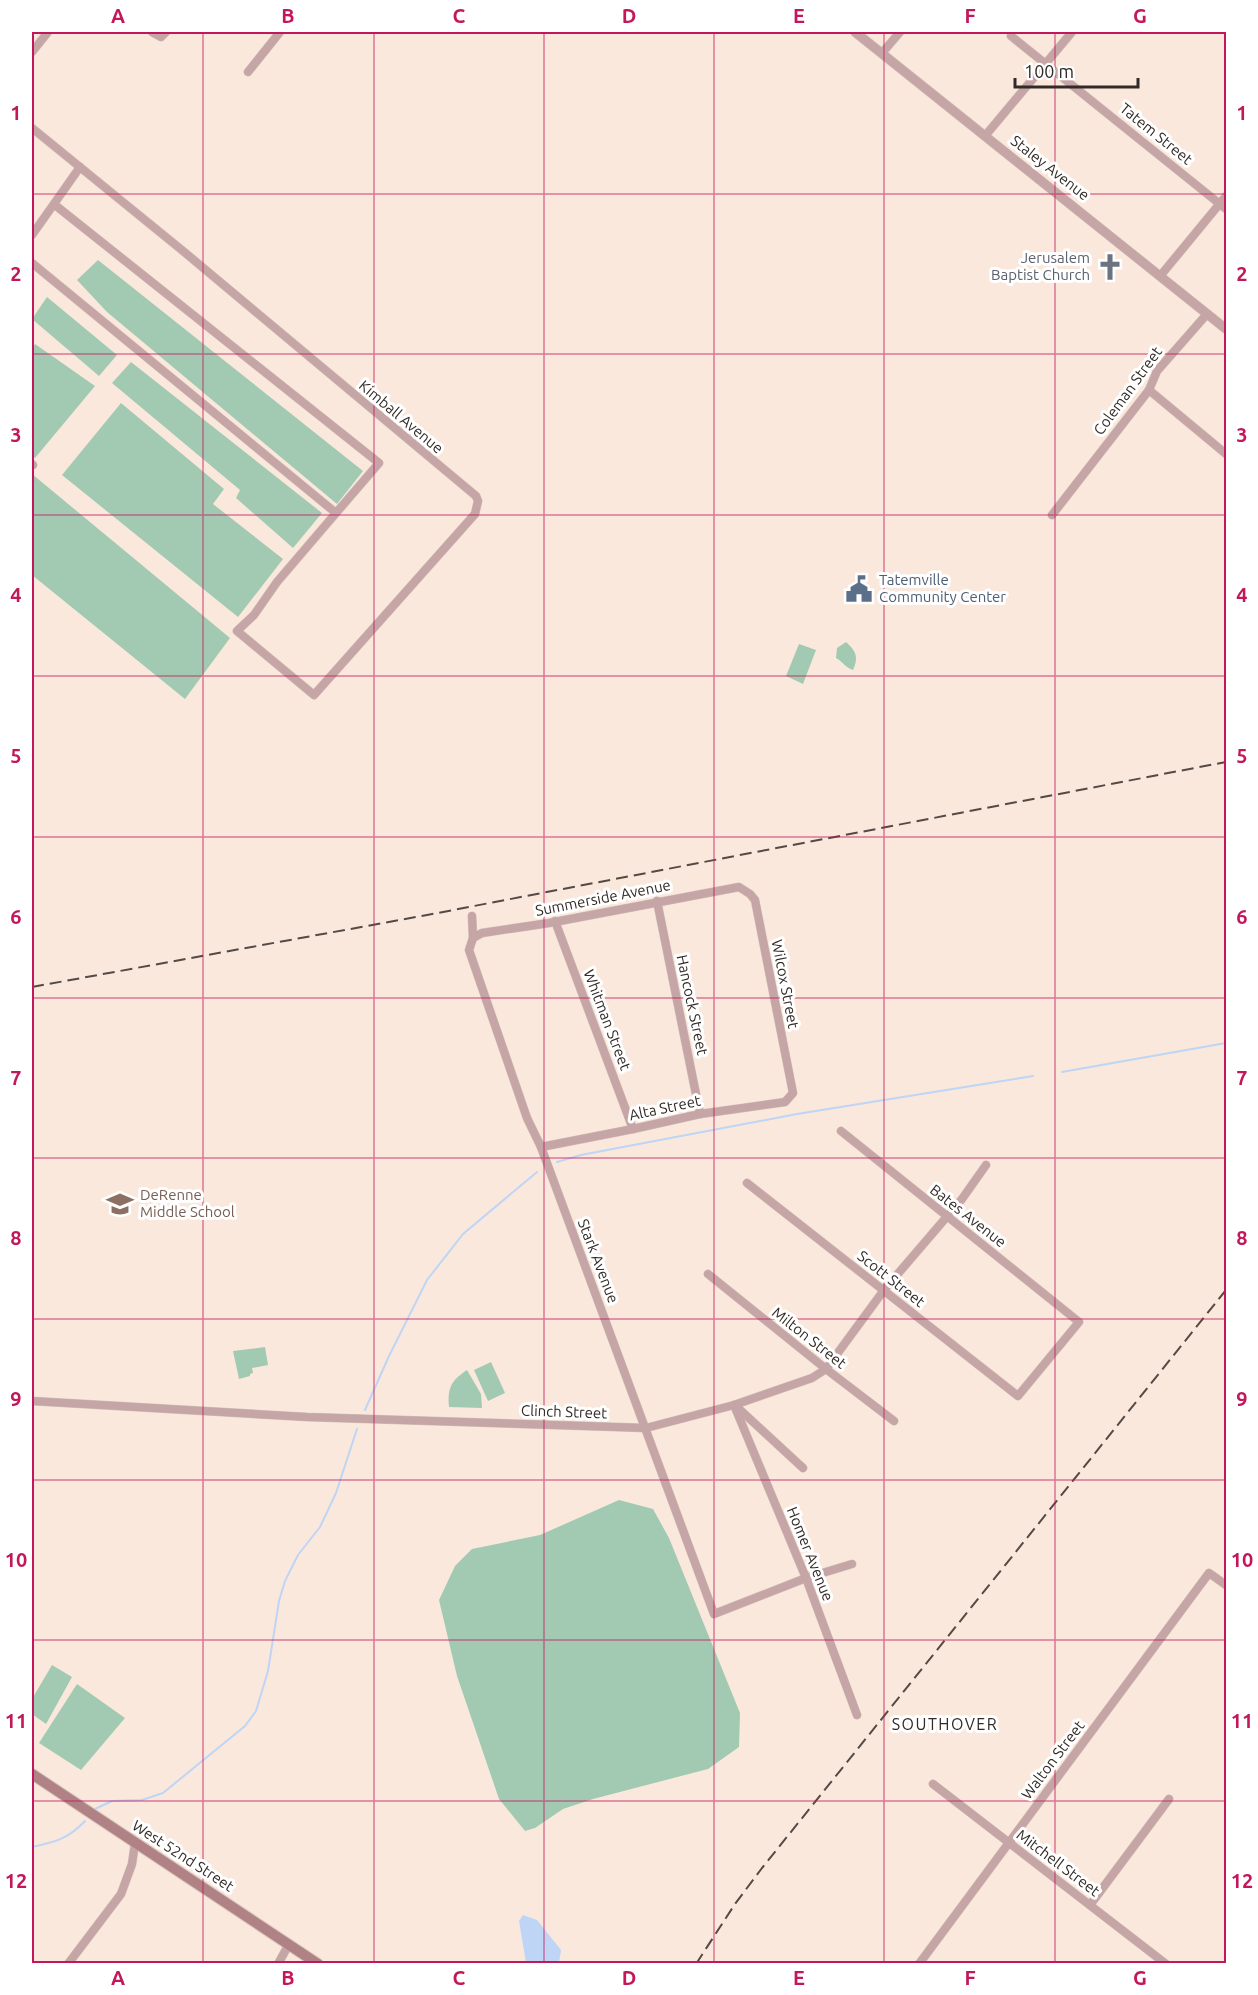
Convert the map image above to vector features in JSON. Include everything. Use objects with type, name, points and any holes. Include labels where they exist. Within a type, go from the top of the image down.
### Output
[{"type":"main road","name":"West 52nd Street","points":[[32,1774],[318,1964]]},
{"type":"street","points":[[32,52],[48,32]]},
{"type":"street","points":[[152,32],[161,37],[166,32]]},
{"type":"street","points":[[248,72],[280,32]]},
{"type":"street","name":"Staley Avenue","points":[[855,32],[1227,329]]},
{"type":"street","points":[[882,53],[900,32]]},
{"type":"street","points":[[985,136],[1072,32]]},
{"type":"street","name":"Tatem Street","points":[[1011,36],[1223,206]]},
{"type":"street","name":"Kimball Avenue","points":[[32,128],[476,496],[478,501],[475,514],[314,695],[237,631],[254,615],[277,582],[336,513]]},
{"type":"street","points":[[32,236],[80,167]]},
{"type":"street","points":[[1161,275],[1223,206],[1227,196]]},
{"type":"street","points":[[32,263],[336,513],[379,463],[55,205]]},
{"type":"street","name":"Coleman Street","points":[[1052,515],[1149,390],[1157,371],[1207,314]]},
{"type":"street","points":[[1149,390],[1227,454]]},
{"type":"street","name":"Summerside Avenue","points":[[473,939],[482,933],[739,887]]},
{"type":"street","name":"Wilcox Street","points":[[739,887],[755,900],[793,1094]]},
{"type":"street","name":"Hancock Street","points":[[657,901],[700,1114]]},
{"type":"street","name":"Stark Avenue","points":[[472,916],[473,939],[469,950],[527,1118],[541,1147],[714,1614],[806,1578]]},
{"type":"street","name":"Whitman Street","points":[[555,921],[633,1129]]},
{"type":"street","name":"Alta Street","points":[[541,1147],[700,1114],[785,1102],[793,1094]]},
{"type":"street","name":"Bates Avenue","points":[[841,1131],[1079,1322],[1018,1396]]},
{"type":"street","name":"Clinch Street","points":[[32,1401],[307,1417],[646,1428],[734,1405],[813,1378],[826,1369],[884,1290],[962,1199],[986,1165]]},
{"type":"street","name":"Scott Street","points":[[747,1183],[1018,1396]]},
{"type":"street","name":"Milton Street","points":[[708,1274],[826,1369],[894,1420]]},
{"type":"street","points":[[734,1405],[803,1468]]},
{"type":"street","name":"Homer Avenue","points":[[734,1405],[806,1578],[857,1715]]},
{"type":"street","points":[[806,1578],[852,1564]]},
{"type":"street","name":"Walton Street","points":[[919,1964],[1209,1573],[1227,1585]]},
{"type":"street","name":"Mitchell Street","points":[[933,1784],[1166,1964]]},
{"type":"street","points":[[1090,1905],[1169,1798]]},
{"type":"street","points":[[68,1964],[121,1894],[132,1864],[135,1843]]},
{"type":"street","points":[[278,1964],[289,1944]]},
{"type":"green space","points":[[98,260],[363,471],[337,504],[107,312],[77,280]]},
{"type":"green space","points":[[47,297],[117,355],[99,376],[32,319]]},
{"type":"green space","points":[[35,344],[95,386],[35,458],[32,455],[32,349]]},
{"type":"green space","points":[[131,362],[322,513],[293,548],[236,498],[240,490],[112,383]]},
{"type":"green space","points":[[121,403],[224,489],[213,504],[283,559],[238,617],[62,475]]},
{"type":"green space","points":[[32,474],[230,638],[185,699],[32,575]]},
{"type":"green space","points":[[846,642],[856,654],[853,670],[836,658],[837,648]]},
{"type":"green space","points":[[799,644],[816,650],[803,684],[786,676]]},
{"type":"green space","points":[[265,1347],[268,1365],[252,1368],[253,1373],[250,1376],[239,1379],[233,1351]]},
{"type":"green space","points":[[491,1362],[505,1393],[488,1401],[474,1370]]},
{"type":"green space","points":[[467,1370],[481,1394],[482,1408],[449,1407],[450,1389],[458,1377]]},
{"type":"green space","points":[[619,1500],[653,1509],[669,1538],[740,1713],[739,1747],[708,1769],[563,1809],[535,1828],[525,1831],[499,1799],[457,1676],[439,1600],[455,1566],[472,1549],[540,1535]]},
{"type":"green space","points":[[52,1665],[72,1677],[46,1724],[32,1714],[32,1699]]},
{"type":"green space","points":[[77,1684],[125,1718],[81,1770],[39,1743]]},
{"type":"water","points":[[523,1915],[537,1920],[561,1950],[559,1963],[526,1963],[519,1921]]},
{"type":"waterway","points":[[1062,1072],[1226,1043]]},
{"type":"waterway","points":[[557,1162],[581,1155],[797,1114],[1033,1076]]},
{"type":"waterway","points":[[365,1410],[427,1280],[463,1234],[537,1172]]},
{"type":"waterway","points":[[95,1809],[112,1801],[142,1800],[163,1793],[245,1726],[256,1711],[268,1671],[279,1601],[285,1581],[298,1555],[320,1527],[336,1493],[357,1429]]},
{"type":"waterway","points":[[32,1847],[61,1839],[85,1821]]},
{"type":"railway","points":[[32,987],[427,915],[1226,762]]},
{"type":"railway","points":[[696,1964],[735,1904],[762,1868],[1226,1290]]},
{"type":"place","name":"Jerusalem Baptist Church","points":[[1110,267]]},
{"type":"place","name":"Tatemville Community Center","points":[[859,589]]},
{"type":"place","name":"DeRenne Middle School","points":[[120,1204]]},
{"type":"district","name":"SOUTHOVER","points":[[945,1724]]}]
